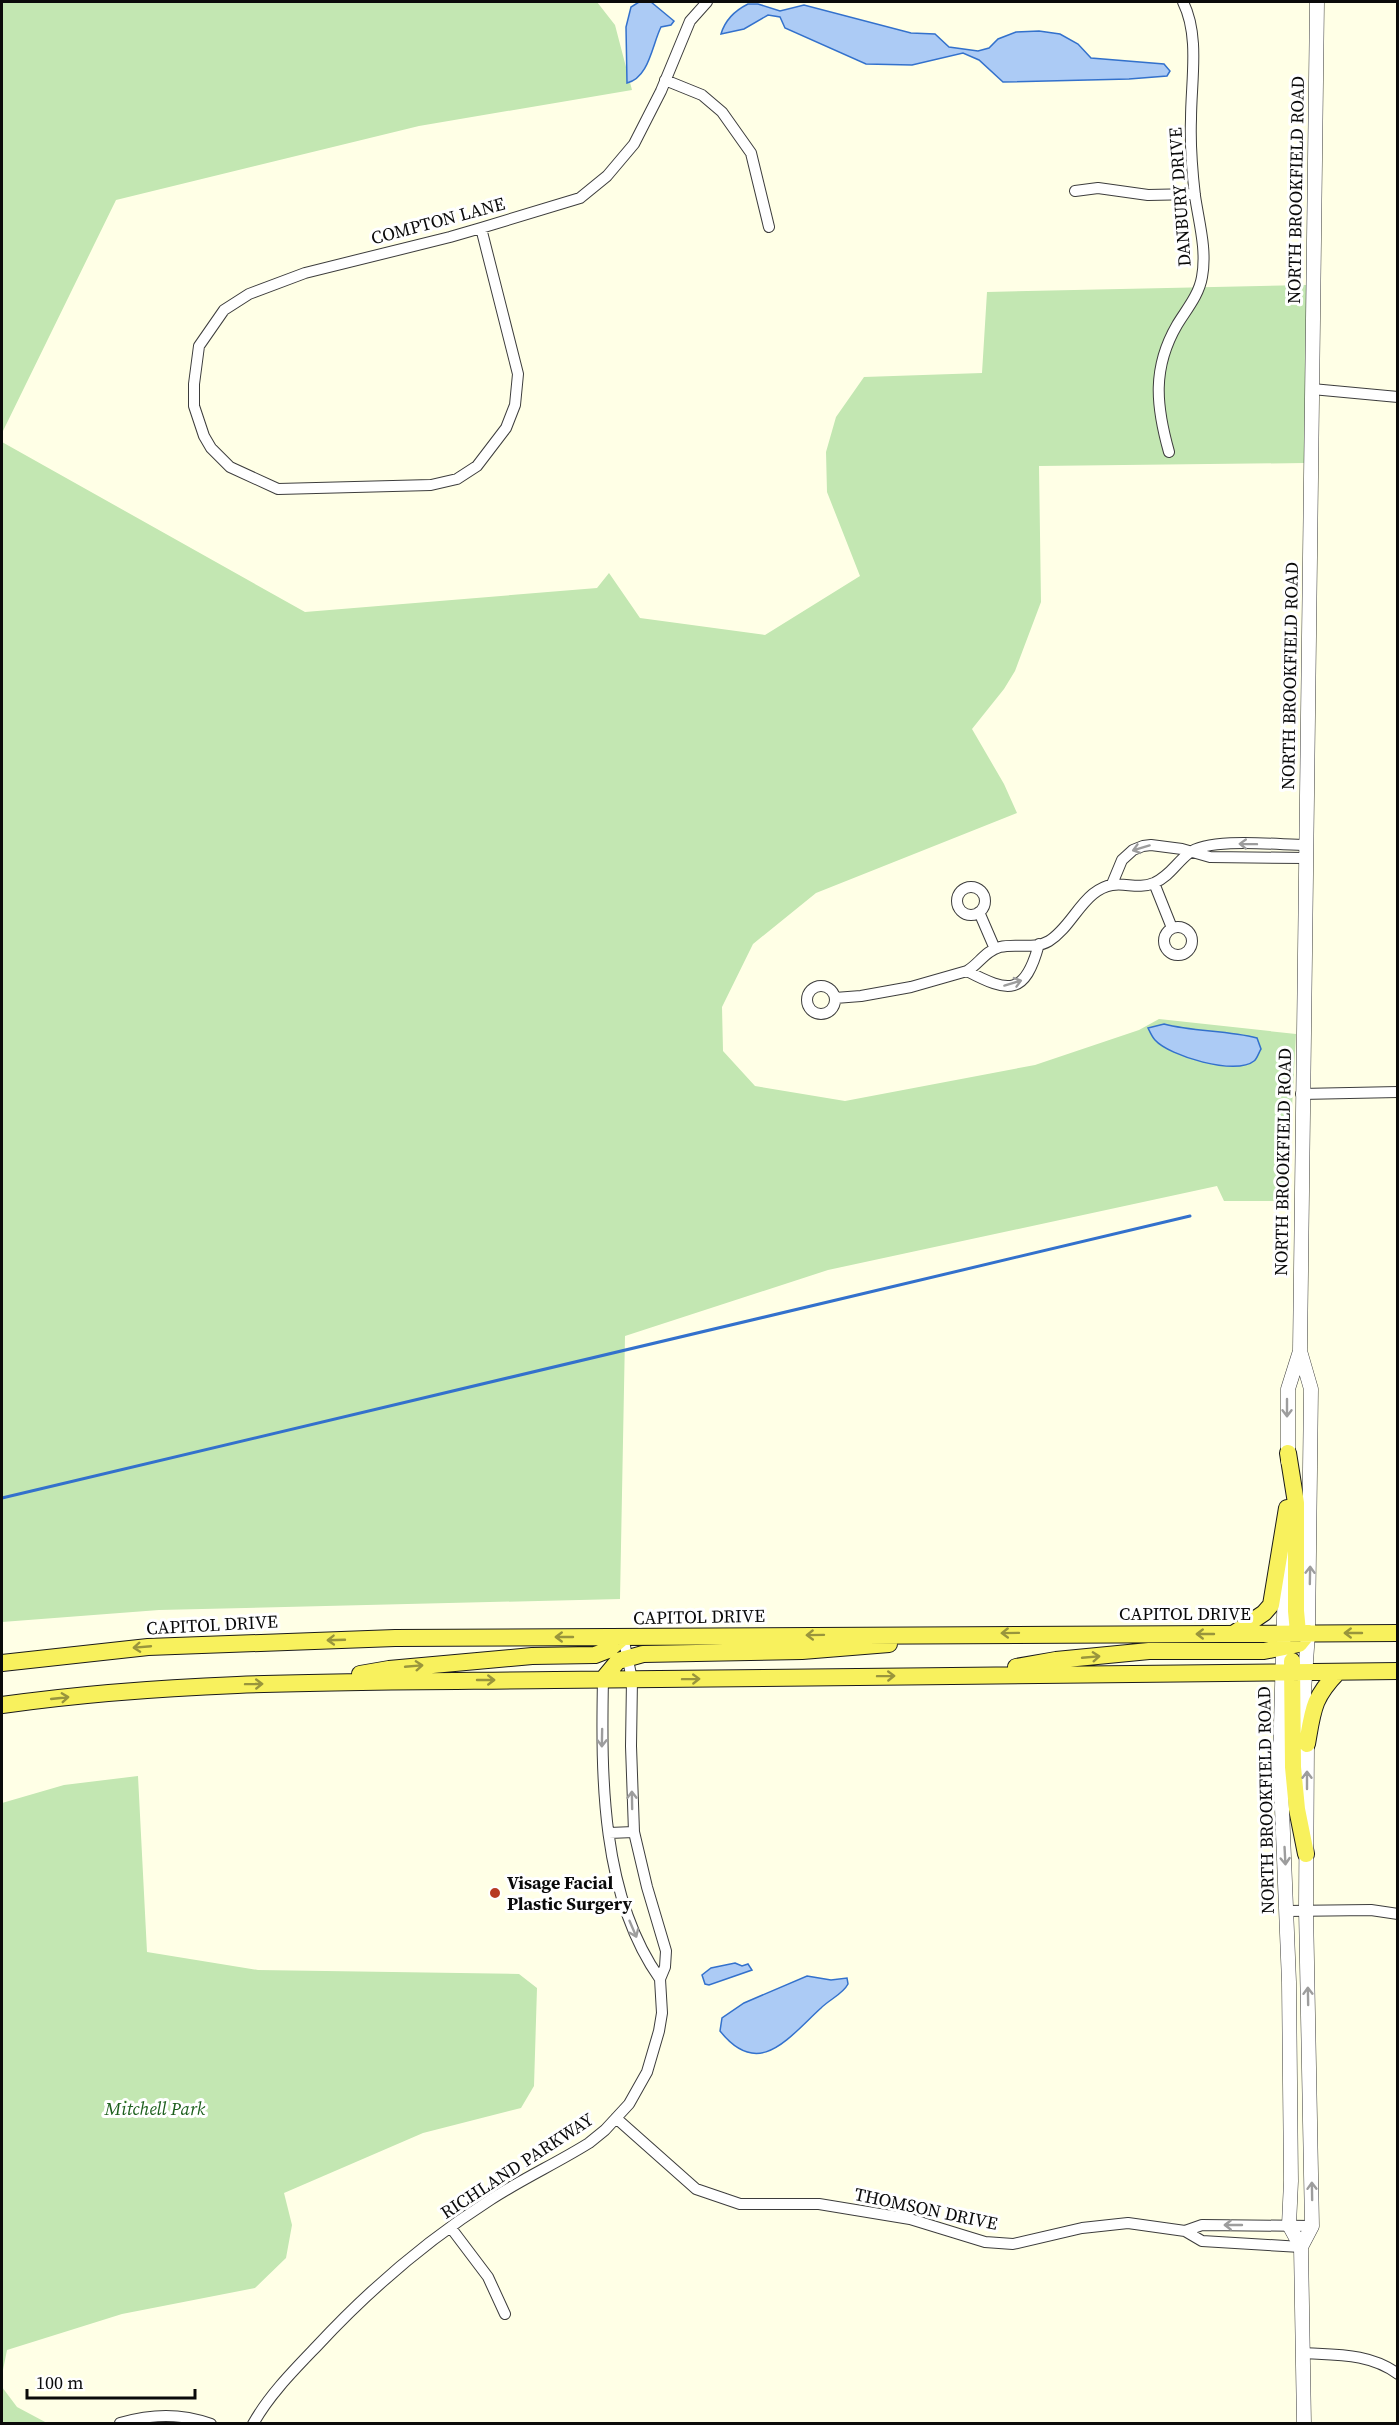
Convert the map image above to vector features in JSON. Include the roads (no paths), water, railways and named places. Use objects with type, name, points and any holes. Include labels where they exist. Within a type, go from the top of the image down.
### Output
[{"type":"main road","points":[[1288,1453],[1296,1503],[1293,1767],[1297,1809],[1306,1854]]},
{"type":"main road","points":[[1233,1634],[1254,1621],[1271,1605],[1287,1508]]},
{"type":"main road","name":"CAPITOL DRIVE","points":[[2,1663],[110,1650],[194,1644],[395,1638],[1233,1634],[1294,1640],[1398,1633]]},
{"type":"main road","points":[[603,1679],[612,1666],[628,1657],[643,1654],[842,1649],[980,1634]]},
{"type":"main road","points":[[315,1683],[389,1669],[532,1656],[595,1655],[608,1650],[623,1637]]},
{"type":"main road","points":[[971,1675],[1056,1660],[1149,1652],[1264,1652],[1294,1640]]},
{"type":"main road","points":[[2,1705],[149,1690],[315,1683],[1398,1671]]},
{"type":"main road","points":[[1307,1744],[1319,1692],[1338,1672]]},
{"type":"street","name":"COMPTON LANE","points":[[481,228],[518,374],[515,405],[506,428],[477,466],[458,479],[431,485],[278,489],[230,467],[212,448],[194,406],[194,384],[199,346],[224,310],[249,294],[305,273],[481,228],[580,198],[607,176],[634,144],[690,21],[707,2]]},
{"type":"street","name":"DANBURY DRIVE","points":[[1169,452],[1158,405],[1158,380],[1170,336],[1194,298],[1202,279],[1204,255],[1195,194],[1191,123],[1192,31],[1183,2]]},
{"type":"street","name":"NORTH BROOKFIELD ROAD","points":[[1294,1640],[1311,1389],[1300,1351],[1301,1094],[1317,2]]},
{"type":"street","points":[[665,80],[702,95],[722,111],[752,153],[769,227]]},
{"type":"street","points":[[1075,191],[1098,188],[1148,195],[1195,194]]},
{"type":"street","points":[[1312,389],[1398,397]]},
{"type":"street","points":[[1112,884],[1122,860],[1133,850],[1151,844],[1210,857],[1306,851]]},
{"type":"street","points":[[835,998],[911,987],[967,971],[995,949],[1039,944],[1054,937],[1093,894],[1112,884],[1137,886],[1154,883],[1174,870],[1190,853]]},
{"type":"street","points":[[1154,883],[1172,928]]},
{"type":"street","points":[[979,912],[995,949]]},
{"type":"street","points":[[967,971],[996,986],[1018,984],[1026,978],[1034,963],[1039,944]]},
{"type":"street","points":[[1301,1094],[1398,1092]]},
{"type":"street","name":"NORTH BROOKFIELD ROAD","points":[[1294,1640],[1287,1508],[1288,1389],[1300,1351]]},
{"type":"street","name":"RICHLAND PARKWAY","points":[[254,2424],[272,2397],[337,2324],[392,2273],[491,2199],[587,2144],[629,2104],[639,2087],[654,2052],[662,2013],[660,1978],[666,1967],[666,1951],[634,1832],[631,1746],[632,1679],[623,1637]]},
{"type":"street","name":"RICHLAND PARKWAY","points":[[623,1637],[603,1679],[601,1747],[609,1833],[616,1878],[628,1917],[649,1963],[660,1978]]},
{"type":"street","points":[[1293,1672],[1307,1744],[1306,1909],[1312,2226],[1301,2247]]},
{"type":"street","name":"NORTH BROOKFIELD ROAD","points":[[1289,2225],[1291,2170],[1289,1982],[1280,1759],[1293,1672]]},
{"type":"street","points":[[609,1833],[634,1832]]},
{"type":"street","points":[[1286,1911],[1386,1910],[1398,1914]]},
{"type":"street","name":"THOMSON DRIVE","points":[[616,2118],[696,2189],[740,2204],[819,2204],[910,2219],[985,2242],[1013,2244],[1082,2228],[1128,2223],[1185,2231],[1202,2241],[1301,2247]]},
{"type":"street","name":"THOMSON DRIVE","points":[[1185,2231],[1202,2225],[1312,2226]]},
{"type":"street","points":[[1289,2225],[1301,2247],[1304,2424]]},
{"type":"street","points":[[451,2228],[488,2277],[506,2314]]},
{"type":"street","points":[[1303,2353],[1368,2359],[1398,2374]]},
{"type":"street","points":[[120,2423],[139,2418],[169,2415],[212,2424]]},
{"type":"water","points":[[639,2],[651,2],[674,21],[671,25],[661,27],[645,68],[634,80],[627,83],[626,27],[631,7]]},
{"type":"water","points":[[748,4],[758,4],[780,11],[804,5],[911,33],[935,34],[949,47],[978,51],[989,48],[998,39],[1016,32],[1039,31],[1060,34],[1078,44],[1091,58],[1164,64],[1170,71],[1167,76],[1129,79],[1003,82],[979,60],[963,53],[912,65],[866,64],[785,28],[780,17],[768,15],[744,29],[721,34],[725,24],[732,16]]},
{"type":"water","points":[[1164,1024],[1257,1038],[1261,1049],[1255,1060],[1245,1065],[1218,1065],[1203,1062],[1174,1052],[1155,1040],[1148,1028]]},
{"type":"water","points":[[735,1963],[742,1966],[748,1964],[752,1970],[709,1985],[705,1984],[702,1975],[711,1968]]},
{"type":"water","points":[[807,1976],[831,1980],[847,1978],[848,1984],[797,2031],[773,2049],[760,2053],[748,2052],[734,2045],[720,2031],[722,2018],[744,2003]]},
{"type":"waterway","points":[[2,1498],[1190,1216]]},
{"type":"place","name":"Visage Facial Plastic Surgery","points":[[495,1893]]},
{"type":"park label","name":"Mitchell Park","points":[[155,2109]]}]
